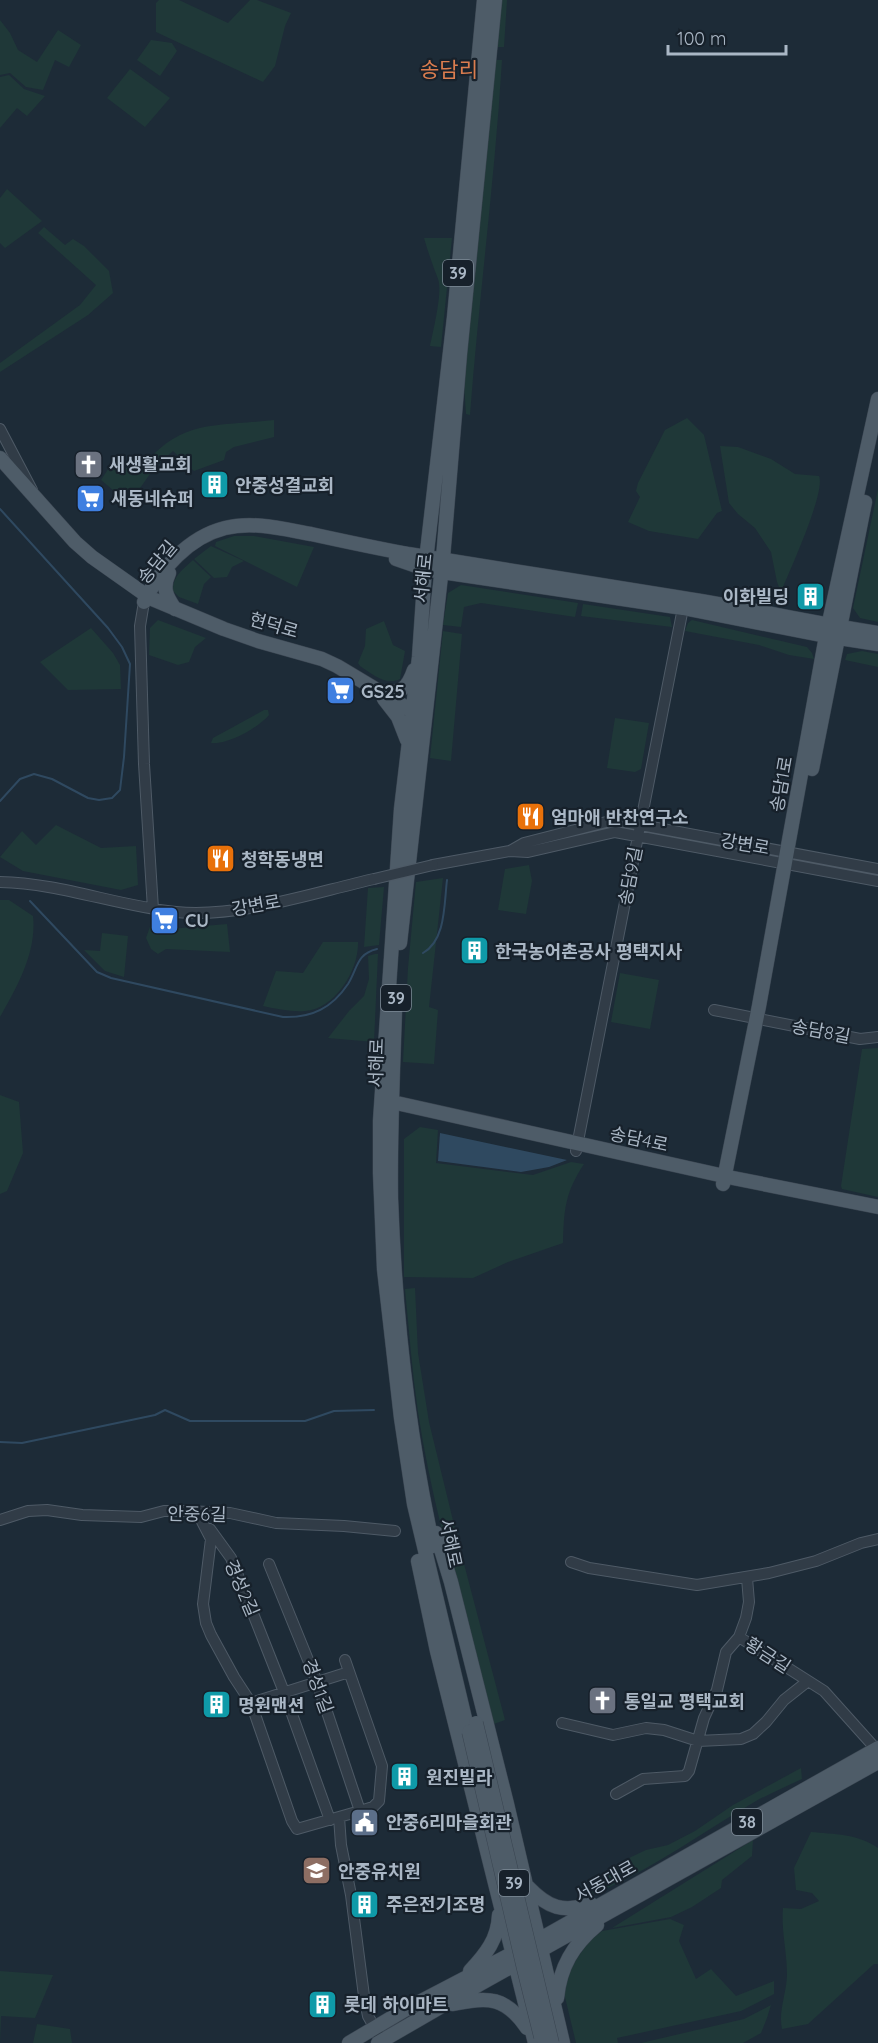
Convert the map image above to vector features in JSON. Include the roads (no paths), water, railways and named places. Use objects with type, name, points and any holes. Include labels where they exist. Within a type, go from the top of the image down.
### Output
[{"type":"main road","name":"서해로","points":[[484,0],[454,317],[426,562],[419,657],[418,718],[397,969],[391,1195],[397,1303],[409,1410],[421,1482],[524,1969],[537,2041]]},
{"type":"main road","name":"서해로","points":[[495,0],[460,354],[443,565],[418,718],[408,746],[401,809],[380,1120],[380,1173],[388,1310],[414,1504],[552,2043]]},
{"type":"main road","name":"송담1로","points":[[728,1181],[761,1019],[878,399]]},
{"type":"main road","name":"송담1로","points":[[833,632],[878,441]]},
{"type":"main road","name":"현덕로","points":[[0,458],[75,542],[147,600],[253,643],[318,665],[382,695]]},
{"type":"main road","points":[[147,600],[171,562],[186,547],[210,533],[238,526],[256,525],[411,554],[426,562],[683,608],[833,632],[878,633]]},
{"type":"main road","name":"서해로","points":[[196,545],[223,532],[256,528],[410,562],[426,562]]},
{"type":"main road","name":"송담길","points":[[147,600],[196,545]]},
{"type":"main road","points":[[443,565],[683,598],[878,644]]},
{"type":"main road","points":[[169,573],[165,592],[176,609]]},
{"type":"main road","name":"현덕로","points":[[147,600],[258,641],[313,656],[337,666],[418,718]]},
{"type":"main road","points":[[408,746],[406,734],[398,717],[382,695],[405,688],[419,657]]},
{"type":"main road","name":"송담4로","points":[[392,1106],[878,1213]]},
{"type":"main road","name":"송담4로","points":[[728,1181],[878,1207]]},
{"type":"main road","points":[[421,1482],[451,1582],[541,1944],[563,2043]]},
{"type":"main road","points":[[414,1504],[418,1563],[435,1640],[500,1904],[537,2041]]},
{"type":"main road","name":"서동대로","points":[[349,2043],[460,1981],[541,1944],[877,1753]]},
{"type":"main road","points":[[526,1884],[538,1898],[562,1908],[574,1909],[616,1902]]},
{"type":"main road","points":[[556,2009],[561,1971],[571,1953],[616,1902]]},
{"type":"main road","points":[[460,1981],[488,1952],[499,1924],[500,1904]]},
{"type":"main road","name":"서동대로","points":[[380,2042],[442,2006],[514,1958]]},
{"type":"main road","points":[[442,2006],[483,1999],[500,2003],[517,2013],[537,2041]]},
{"type":"street","points":[[0,429],[38,502]]},
{"type":"street","points":[[147,600],[140,626],[144,764],[153,909]]},
{"type":"street","name":"송담9길","points":[[576,1148],[683,608]]},
{"type":"street","name":"강변로","points":[[0,882],[27,882],[153,909],[196,913],[244,908],[433,865],[510,851],[524,843],[614,820],[639,829],[790,858],[878,869]]},
{"type":"street","name":"강변로","points":[[790,858],[878,881]]},
{"type":"street","points":[[714,1010],[761,1019]]},
{"type":"street","name":"송담8길","points":[[761,1019],[860,1039],[878,1037]]},
{"type":"street","name":"안중6길","points":[[0,1520],[28,1511],[46,1510],[82,1515],[141,1517],[164,1511],[230,1514],[276,1523],[395,1531]]},
{"type":"street","name":"경성2길","points":[[197,1512],[231,1558],[334,1818],[297,1829],[292,1821],[251,1703],[234,1677],[207,1623],[203,1604],[211,1539],[197,1512]]},
{"type":"street","points":[[571,1562],[589,1568],[697,1585],[747,1578],[816,1561],[861,1543],[878,1539]]},
{"type":"street","name":"경성1길","points":[[269,1564],[317,1682],[360,1811]]},
{"type":"street","points":[[739,1637],[749,1602],[747,1578]]},
{"type":"street","name":"황금길","points":[[616,1794],[643,1779],[685,1776],[690,1771],[704,1718],[717,1690],[726,1652],[739,1637],[824,1691],[877,1753]]},
{"type":"street","points":[[251,1703],[349,1672],[345,1660]]},
{"type":"street","name":"경성1길","points":[[334,1818],[373,1807],[379,1801],[382,1766],[349,1672]]},
{"type":"street","points":[[562,1723],[613,1736],[646,1728],[664,1730],[698,1741],[741,1739],[753,1734],[784,1700],[808,1681]]},
{"type":"street","points":[[334,1818],[368,2016],[380,2042]]},
{"type":"water","points":[[440,1133],[567,1160],[549,1167],[521,1172],[438,1161]]},
{"type":"waterway","points":[[0,509],[108,628],[122,647],[130,664],[120,790],[112,798],[99,800],[88,798],[52,779],[34,774],[20,779],[0,801]]},
{"type":"waterway","points":[[423,953],[431,947],[440,931],[447,880]]},
{"type":"waterway","points":[[30,901],[97,972],[111,978],[283,1017],[303,1016],[328,1005],[348,984],[361,958],[377,949]]},
{"type":"waterway","points":[[0,1442],[22,1443],[155,1415],[165,1410],[190,1421],[305,1421],[334,1411],[374,1410]]},
{"type":"place","name":"새생활교회","points":[[88,464]]},
{"type":"place","name":"안중성결교회","points":[[214,485]]},
{"type":"place","name":"새동네슈퍼","points":[[90,498]]},
{"type":"place","name":"이화빌딩","points":[[810,596]]},
{"type":"place","name":"GS25","points":[[340,691]]},
{"type":"place","name":"엄마애 반찬연구소","points":[[530,817]]},
{"type":"place","name":"청학동냉면","points":[[220,859]]},
{"type":"place","name":"CU","points":[[164,920]]},
{"type":"place","name":"한국농어촌공사 평택지사","points":[[474,951]]},
{"type":"place","name":"통일교 평택교회","points":[[603,1701]]},
{"type":"place","name":"명원맨션","points":[[217,1705]]},
{"type":"place","name":"원진빌라","points":[[405,1777]]},
{"type":"place","name":"안중6리마을회관","points":[[365,1822]]},
{"type":"place","name":"안중유치원","points":[[317,1871]]},
{"type":"place","name":"주은전기조명","points":[[365,1904]]},
{"type":"place","name":"롯데 하이마트","points":[[323,2004]]},
{"type":"district","name":"송담리","points":[[449,69]]}]
